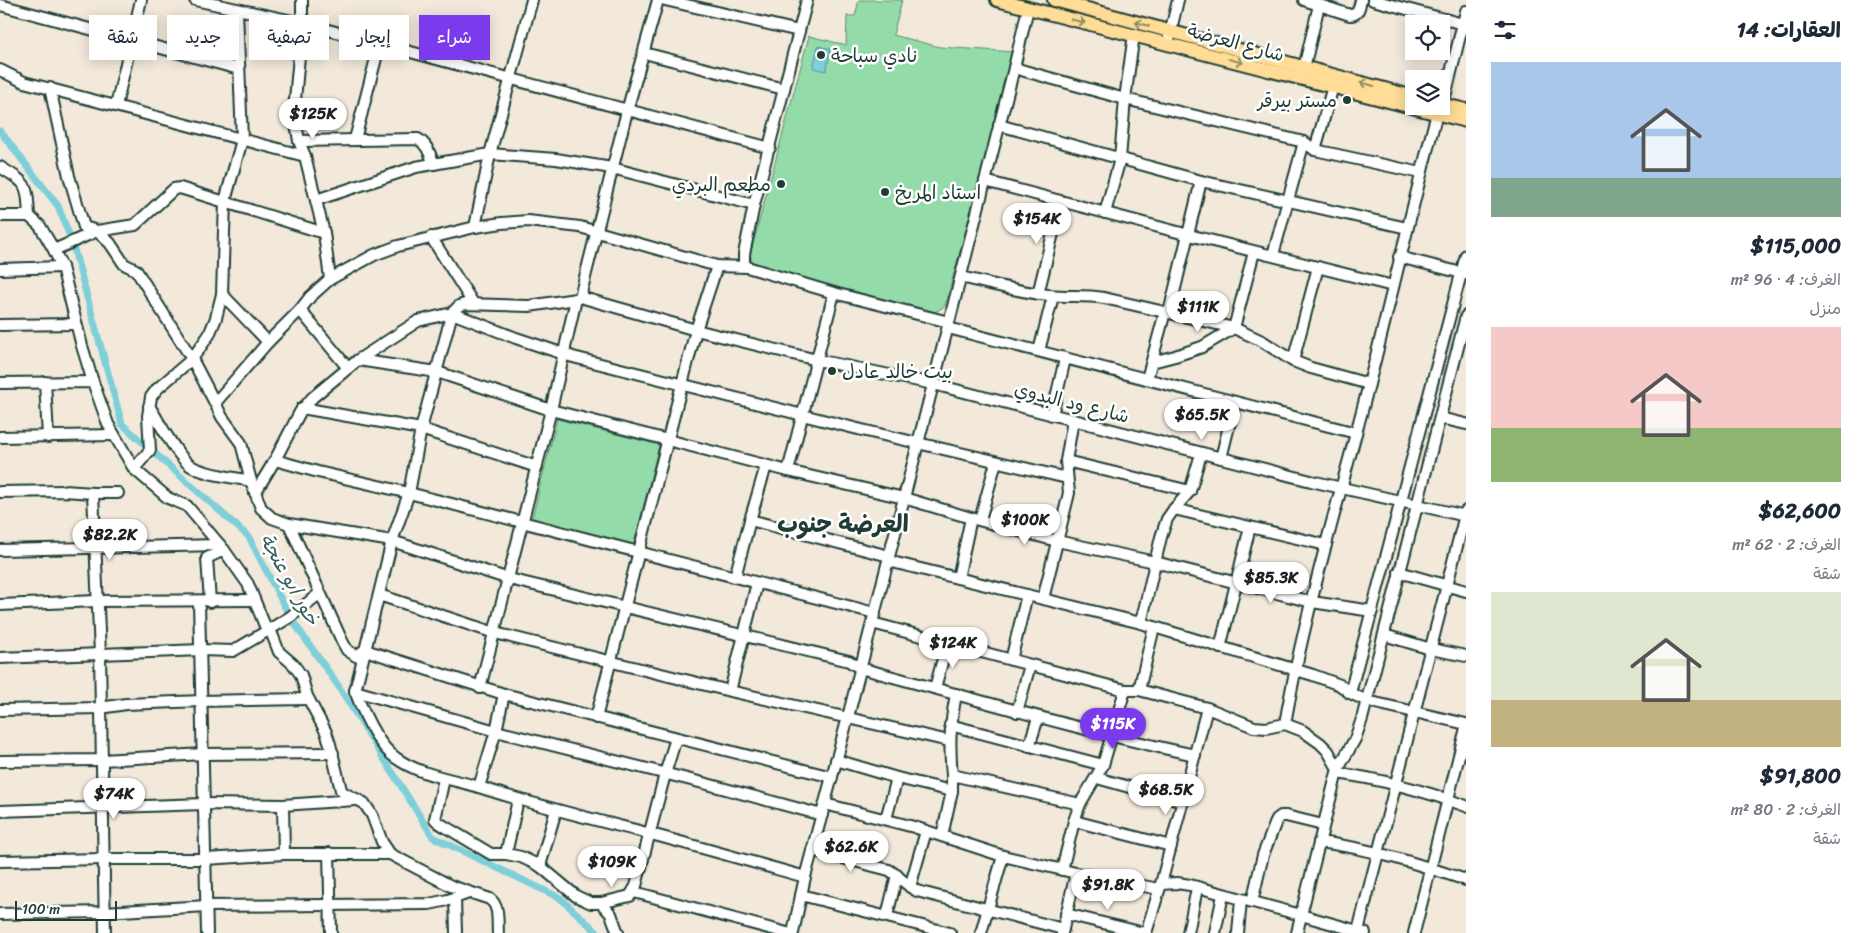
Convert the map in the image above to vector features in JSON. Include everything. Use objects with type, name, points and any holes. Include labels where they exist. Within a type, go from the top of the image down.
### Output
[{"type":"main road","name":"شارع العرضة","points":[[997,0],[1134,34],[1169,38],[1304,68],[1405,95]]},
{"type":"main road","name":"شارع العرضة","points":[[1054,0],[1169,38],[1333,86],[1405,100]]},
{"type":"main road","name":"شارع العرضة","points":[[1450,108],[1466,110]]},
{"type":"main road","name":"شارع العرضة","points":[[1450,112],[1466,121]]},
{"type":"street","points":[[137,15],[141,0]]},
{"type":"street","points":[[195,0],[262,15]]},
{"type":"street","points":[[302,0],[302,15]]},
{"type":"street","points":[[475,227],[490,154],[532,0]]},
{"type":"street","points":[[480,688],[509,579],[578,298],[658,0]]},
{"type":"street","points":[[665,0],[799,31]]},
{"type":"street","points":[[746,267],[744,254],[754,205],[807,0]]},
{"type":"street","points":[[1169,38],[1178,0]]},
{"type":"street","points":[[1304,0],[1352,15],[1358,11],[1361,0]]},
{"type":"street","points":[[1373,0],[1463,24]]},
{"type":"street","points":[[0,5],[89,30]]},
{"type":"street","points":[[1304,68],[1319,5]]},
{"type":"street","points":[[792,933],[949,325],[1028,8]]},
{"type":"street","points":[[134,468],[150,450],[149,406],[153,393],[192,360],[214,325],[222,294],[225,201],[242,140],[237,10]]},
{"type":"street","points":[[1450,71],[1466,11]]},
{"type":"street","points":[[1105,213],[1120,159],[1125,99],[1134,34]]},
{"type":"street","points":[[157,48],[239,69]]},
{"type":"street","points":[[409,51],[770,148]]},
{"type":"street","points":[[644,53],[784,89]]},
{"type":"street","points":[[116,106],[126,60]]},
{"type":"street","points":[[299,60],[294,111],[324,233],[330,280]]},
{"type":"street","points":[[355,139],[376,60]]},
{"type":"street","points":[[1014,68],[1125,99],[1304,142],[1315,150],[1421,173]]},
{"type":"street","points":[[0,70],[24,82],[305,156]]},
{"type":"street","points":[[1315,150],[1333,86]]},
{"type":"street","points":[[50,88],[68,176],[84,227],[97,231],[110,243],[124,264],[136,270],[192,360],[222,417],[241,443],[250,481],[264,512],[272,518],[289,524],[392,541],[509,579],[849,661],[860,668],[1038,718],[1112,737],[1195,755]]},
{"type":"street","points":[[1285,724],[1294,669],[1369,384],[1399,257],[1438,115]]},
{"type":"street","points":[[999,125],[1201,181],[1407,228]]},
{"type":"street","points":[[300,141],[418,139],[424,142],[434,164]]},
{"type":"street","points":[[1273,256],[1304,142]]},
{"type":"street","points":[[316,200],[416,166],[490,154],[573,161],[612,168],[754,205]]},
{"type":"street","points":[[0,167],[21,179],[26,185],[29,216],[40,226],[62,267],[93,382],[114,435],[134,468],[168,498],[187,506],[222,547],[244,578],[280,652],[298,669],[308,699],[326,732],[333,753],[341,790],[355,800],[364,803],[372,815],[382,842],[390,854]]},
{"type":"street","points":[[985,180],[1254,252],[1393,286]]},
{"type":"street","points":[[1147,379],[1189,235],[1201,181]]},
{"type":"street","points":[[54,250],[97,231],[135,225],[174,190],[187,190],[324,233]]},
{"type":"street","points":[[1038,294],[1061,201]]},
{"type":"street","points":[[0,216],[29,216]]},
{"type":"street","points":[[215,403],[310,297],[330,280],[374,255],[430,237],[475,227],[528,221],[554,223],[596,231],[717,266],[746,267],[1064,359],[1356,433]]},
{"type":"street","points":[[430,237],[473,303]]},
{"type":"street","points":[[1152,362],[1202,347],[1234,328],[1254,252]]},
{"type":"street","points":[[1350,693],[1400,500],[1464,274],[1466,255]]},
{"type":"street","points":[[1399,257],[1464,274]]},
{"type":"street","points":[[596,718],[696,330],[717,266]]},
{"type":"street","points":[[0,269],[62,267]]},
{"type":"street","points":[[1293,362],[1318,267]]},
{"type":"street","points":[[961,277],[1038,294],[1089,296],[1234,328],[1262,341],[1293,362],[1369,384]]},
{"type":"street","points":[[788,471],[834,293]]},
{"type":"street","points":[[222,294],[268,342]]},
{"type":"street","points":[[1039,352],[1052,296]]},
{"type":"street","points":[[578,298],[529,306],[473,303],[459,306],[452,313],[421,429],[409,492],[392,541],[364,650],[355,691],[362,710],[387,750],[404,763],[444,778],[518,800],[649,834],[805,878]]},
{"type":"street","name":"شارع ود البدوي","points":[[578,298],[817,360],[933,384],[1341,489],[1466,514]]},
{"type":"street","points":[[300,310],[348,368]]},
{"type":"street","points":[[255,492],[275,460],[302,408],[313,397],[358,360],[418,321],[452,313],[565,355],[1067,478]]},
{"type":"street","points":[[1298,933],[1338,771],[1355,739],[1367,701],[1440,418],[1462,352],[1466,316]]},
{"type":"street","points":[[0,325],[76,324]]},
{"type":"street","points":[[1052,415],[1064,359]]},
{"type":"street","points":[[358,360],[437,372],[551,410],[766,466],[904,498],[1057,541],[1155,562],[1312,602],[1372,612]]},
{"type":"street","points":[[46,382],[48,437]]},
{"type":"street","points":[[0,383],[93,382]]},
{"type":"street","points":[[1221,458],[1235,402]]},
{"type":"street","points":[[149,406],[176,448],[190,465],[205,471],[250,481]]},
{"type":"street","points":[[302,408],[421,429],[537,467]]},
{"type":"street","points":[[1440,418],[1466,424]]},
{"type":"street","points":[[1043,600],[1069,493],[1066,461],[1073,420]]},
{"type":"street","points":[[0,437],[114,435]]},
{"type":"street","points":[[1141,623],[1167,519],[1190,491],[1201,454]]},
{"type":"street","points":[[275,460],[318,472],[409,492],[735,577],[873,618],[947,644],[1125,690],[1139,690],[1207,708],[1254,727],[1266,728],[1285,724],[1303,732],[1320,743],[1328,751],[1338,771]]},
{"type":"street","points":[[1066,461],[1190,491]]},
{"type":"street","points":[[958,578],[996,462]]},
{"type":"street","points":[[735,577],[766,466]]},
{"type":"street","points":[[0,492],[64,490],[118,493]]},
{"type":"street","points":[[94,493],[94,548],[100,654],[101,808],[105,933]]},
{"type":"street","points":[[1174,509],[1326,545]]},
{"type":"street","points":[[825,804],[926,830],[1003,856],[1076,873],[1160,886],[1177,883],[1361,932],[1414,712],[1466,514]]},
{"type":"street","points":[[750,520],[958,578],[1141,623],[1294,669],[1340,685],[1350,693],[1367,701],[1466,724]]},
{"type":"street","points":[[289,524],[319,594],[347,650],[356,656],[364,650]]},
{"type":"street","points":[[1220,648],[1250,527]]},
{"type":"street","points":[[0,550],[222,547]]},
{"type":"street","points":[[210,602],[207,558],[222,547]]},
{"type":"street","points":[[1400,572],[1466,590]]},
{"type":"street","points":[[730,691],[757,583]]},
{"type":"street","points":[[0,658],[201,650],[233,651],[269,630],[319,594]]},
{"type":"street","points":[[379,595],[495,633],[730,691],[949,741]]},
{"type":"street","points":[[1011,660],[1027,595]]},
{"type":"street","points":[[0,605],[97,601],[210,602],[254,600]]},
{"type":"street","points":[[199,602],[207,933]]},
{"type":"street","points":[[1139,690],[1154,627]]},
{"type":"street","points":[[1384,635],[1431,649],[1466,656]]},
{"type":"street","points":[[935,688],[947,644]]},
{"type":"street","points":[[364,650],[480,688],[832,777]]},
{"type":"street","points":[[1017,712],[1030,665]]},
{"type":"street","points":[[1062,870],[1074,821],[1080,804],[1103,765],[1125,690]]},
{"type":"street","points":[[355,691],[496,731],[716,786],[822,815]]},
{"type":"street","points":[[479,787],[496,731],[504,694]]},
{"type":"street","points":[[942,836],[952,791],[949,741],[956,694]]},
{"type":"street","points":[[0,710],[100,708],[126,704],[201,701],[308,699]]},
{"type":"street","points":[[1066,914],[1145,933],[1160,886],[1207,708]]},
{"type":"street","points":[[1029,746],[1038,718]]},
{"type":"street","points":[[950,725],[1103,765]]},
{"type":"street","points":[[1414,933],[1466,728]]},
{"type":"street","points":[[444,778],[435,819],[445,828],[491,854],[521,857],[540,866],[576,896],[591,903],[601,903],[630,896],[634,892],[676,738]]},
{"type":"street","points":[[0,761],[102,760],[203,754],[333,753]]},
{"type":"street","points":[[836,760],[897,778],[952,791]]},
{"type":"street","points":[[1338,771],[1397,785],[1466,806]]},
{"type":"street","points":[[952,775],[1080,804]]},
{"type":"street","points":[[886,819],[897,778]]},
{"type":"street","points":[[1097,778],[1183,802]]},
{"type":"street","points":[[0,811],[204,804],[283,805],[355,800]]},
{"type":"street","points":[[506,854],[518,800]]},
{"type":"street","points":[[283,805],[284,854]]},
{"type":"street","points":[[540,866],[556,810]]},
{"type":"street","points":[[1238,933],[1246,901],[1278,819],[1281,816],[1286,816],[1323,826]]},
{"type":"street","points":[[1074,821],[1171,846]]},
{"type":"street","points":[[910,887],[926,830]]},
{"type":"street","points":[[1319,842],[1344,845],[1431,868],[1466,880]]},
{"type":"street","points":[[812,850],[889,870],[910,887],[1062,931],[1076,873]]},
{"type":"street","points":[[329,853],[331,933]]},
{"type":"street","points":[[0,861],[205,859],[329,853],[390,854],[451,886],[494,902],[497,911],[498,933]]},
{"type":"street","points":[[980,933],[1003,856]]},
{"type":"street","points":[[887,916],[897,875]]},
{"type":"street","points":[[1188,933],[1197,888]]},
{"type":"street","points":[[634,892],[787,933]]},
{"type":"street","points":[[0,914],[104,912],[207,906],[429,904],[469,893]]},
{"type":"street","points":[[801,895],[950,933]]},
{"type":"street","points":[[1215,933],[1223,895]]},
{"type":"street","points":[[455,898],[456,933]]},
{"type":"street","points":[[601,903],[611,914],[618,933]]},
{"type":"green space","points":[[859,0],[902,0],[893,35],[940,47],[1015,52],[945,306],[935,312],[764,269],[753,263],[750,255],[809,36],[846,45],[847,16],[855,16]]},
{"type":"green space","points":[[557,419],[659,445],[634,544],[532,518]]},
{"type":"water","points":[[818,46],[831,49],[826,71],[813,68]]},
{"type":"waterway","name":"خور ابو عنجة","points":[[0,131],[58,206],[72,242],[122,424],[249,537],[290,617],[339,687],[433,837],[560,898],[598,933]]},
{"type":"place","name":"نادي سباحة","points":[[821,55]]},
{"type":"place","name":"مستر بيرقر","points":[[1347,100]]},
{"type":"place","name":"مطعم البردي","points":[[781,184]]},
{"type":"place","name":"استاد المريخ","points":[[885,192]]},
{"type":"place","name":"بيت خالد عادل","points":[[832,371]]},
{"type":"district","name":"العرضة جنوب","points":[[843,524]]}]
